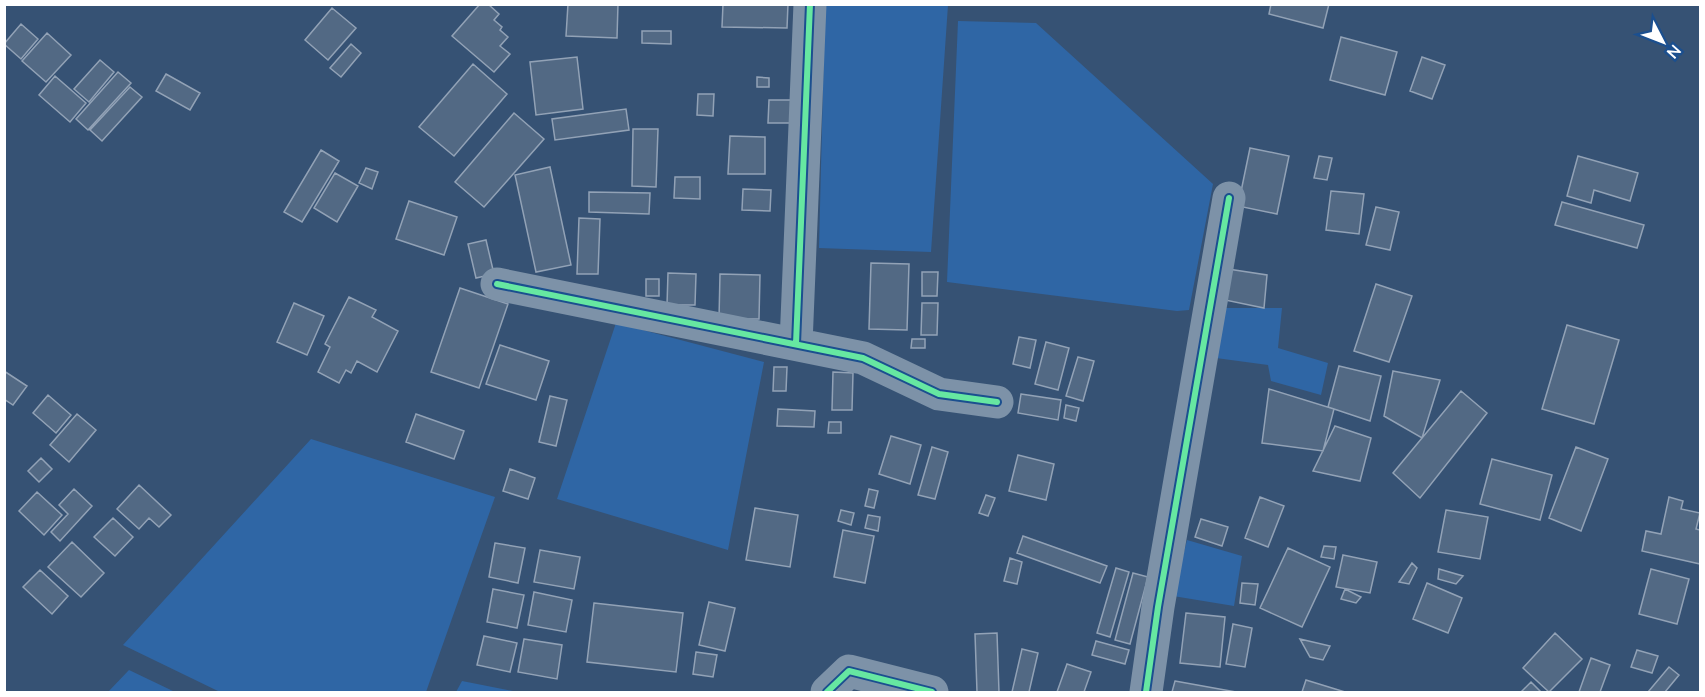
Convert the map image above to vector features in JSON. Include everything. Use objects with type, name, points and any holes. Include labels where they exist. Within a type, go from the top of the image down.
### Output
[{"type":"street","points":[[796,344],[810,4]]},
{"type":"street","points":[[1146,693],[1158,607],[1229,198]]},
{"type":"street","points":[[497,284],[863,358],[939,394],[997,402]]},
{"type":"street","points":[[827,693],[849,671],[932,693]]},
{"type":"shaded area","points":[[825,5],[948,5],[931,252],[819,248]]},
{"type":"shaded area","points":[[958,21],[1036,23],[1213,184],[1189,310],[1177,311],[947,282]]},
{"type":"shaded area","points":[[1220,308],[1282,308],[1278,348],[1328,363],[1321,395],[1271,381],[1268,365],[1216,358]]},
{"type":"shaded area","points":[[616,323],[764,362],[728,550],[557,499]]},
{"type":"shaded area","points":[[311,439],[495,497],[426,692],[220,692],[123,645]]},
{"type":"shaded area","points":[[1187,540],[1242,556],[1234,606],[1173,596]]},
{"type":"shaded area","points":[[129,670],[175,692],[108,692]]},
{"type":"shaded area","points":[[462,681],[518,692],[456,692]]},
{"type":"building","points":[[480,4],[488,4],[499,14],[494,20],[508,37],[500,46],[510,54],[494,72],[452,36]]},
{"type":"building","points":[[568,4],[618,4],[617,38],[566,36]]},
{"type":"building","points":[[723,4],[788,4],[787,28],[722,27]]},
{"type":"building","points":[[1271,4],[1329,4],[1323,28],[1269,14]]},
{"type":"building","points":[[332,8],[356,28],[328,60],[305,40]]},
{"type":"building","points":[[21,24],[38,39],[21,59],[4,44]]},
{"type":"building","points":[[642,31],[671,31],[671,44],[642,43]]},
{"type":"building","points":[[47,33],[71,55],[46,82],[22,61]]},
{"type":"building","points":[[1341,37],[1397,52],[1385,95],[1330,80]]},
{"type":"building","points":[[351,44],[361,53],[341,77],[330,68]]},
{"type":"building","points":[[577,57],[583,109],[536,115],[530,62]]},
{"type":"building","points":[[1422,57],[1445,65],[1432,99],[1410,91]]},
{"type":"building","points":[[100,60],[114,72],[89,102],[74,89]]},
{"type":"building","points":[[473,64],[507,94],[454,156],[419,127]]},
{"type":"building","points":[[118,72],[131,83],[88,130],[76,119]]},
{"type":"building","points":[[166,74],[200,93],[190,110],[156,91]]},
{"type":"building","points":[[55,76],[86,103],[70,122],[39,95]]},
{"type":"building","points":[[757,77],[769,78],[769,87],[757,87]]},
{"type":"building","points":[[130,87],[142,97],[102,141],[90,130]]},
{"type":"building","points":[[698,94],[714,94],[713,116],[697,115]]},
{"type":"building","points":[[769,100],[797,100],[796,123],[768,123]]},
{"type":"building","points":[[626,109],[629,130],[555,140],[552,119]]},
{"type":"building","points":[[514,113],[544,139],[484,207],[455,182]]},
{"type":"building","points":[[633,129],[658,129],[656,187],[632,186]]},
{"type":"building","points":[[730,136],[765,137],[765,174],[728,174]]},
{"type":"building","points":[[1250,148],[1289,156],[1277,214],[1238,206]]},
{"type":"building","points":[[321,150],[339,161],[302,222],[284,212]]},
{"type":"building","points":[[1319,156],[1332,158],[1327,180],[1314,178]]},
{"type":"building","points":[[1578,156],[1638,173],[1630,201],[1594,190],[1591,203],[1567,196]]},
{"type":"building","points":[[550,167],[571,265],[536,272],[515,175]]},
{"type":"building","points":[[366,168],[378,172],[372,189],[359,183]]},
{"type":"building","points":[[335,173],[358,186],[337,222],[314,208]]},
{"type":"building","points":[[675,177],[700,177],[700,199],[674,198]]},
{"type":"building","points":[[743,189],[771,190],[770,211],[742,210]]},
{"type":"building","points":[[1331,191],[1364,194],[1359,234],[1326,230]]},
{"type":"building","points":[[589,192],[650,193],[649,214],[589,212]]},
{"type":"building","points":[[409,201],[457,217],[444,255],[396,239]]},
{"type":"building","points":[[1562,202],[1644,225],[1637,248],[1555,225]]},
{"type":"building","points":[[1376,207],[1399,212],[1390,250],[1366,245]]},
{"type":"building","points":[[579,218],[600,219],[598,274],[577,274]]},
{"type":"building","points":[[486,240],[494,274],[476,278],[468,244]]},
{"type":"building","points":[[871,263],[909,264],[907,330],[869,329]]},
{"type":"building","points":[[1228,269],[1267,275],[1264,308],[1225,300]]},
{"type":"building","points":[[922,272],[938,272],[937,296],[922,296]]},
{"type":"building","points":[[668,273],[696,274],[695,305],[667,305]]},
{"type":"building","points":[[720,274],[760,275],[759,319],[719,319]]},
{"type":"building","points":[[646,279],[659,279],[659,296],[646,296]]},
{"type":"building","points":[[1376,284],[1412,296],[1389,362],[1354,351]]},
{"type":"building","points":[[460,288],[508,304],[479,388],[431,372]]},
{"type":"building","points":[[349,297],[376,310],[372,317],[398,331],[377,372],[357,361],[351,373],[346,370],[339,383],[318,372],[330,347],[325,344]]},
{"type":"building","points":[[294,303],[324,316],[307,355],[277,342]]},
{"type":"building","points":[[922,303],[938,303],[937,335],[921,335]]},
{"type":"building","points":[[1567,325],[1619,340],[1594,424],[1542,409]]},
{"type":"building","points":[[1019,337],[1036,340],[1030,368],[1013,364]]},
{"type":"building","points":[[912,339],[925,339],[925,348],[911,348]]},
{"type":"building","points":[[1046,342],[1069,348],[1058,390],[1035,384]]},
{"type":"building","points":[[500,345],[549,361],[536,400],[486,384]]},
{"type":"building","points":[[1078,357],[1094,361],[1083,401],[1066,396]]},
{"type":"building","points":[[1339,366],[1381,376],[1370,421],[1328,407]]},
{"type":"building","points":[[774,367],[787,367],[786,391],[773,391]]},
{"type":"building","points":[[4,371],[27,386],[13,405],[4,399]]},
{"type":"building","points":[[1393,371],[1440,380],[1422,438],[1384,416]]},
{"type":"building","points":[[833,372],[853,373],[852,410],[832,410]]},
{"type":"building","points":[[1269,389],[1334,409],[1323,451],[1262,443]]},
{"type":"building","points":[[1461,391],[1487,413],[1420,498],[1393,473]]},
{"type":"building","points":[[1021,394],[1061,400],[1058,420],[1018,413]]},
{"type":"building","points":[[48,395],[71,415],[56,433],[33,413]]},
{"type":"building","points":[[550,396],[567,400],[556,446],[539,442]]},
{"type":"building","points":[[1066,405],[1079,408],[1076,421],[1064,418]]},
{"type":"building","points":[[778,409],[815,411],[814,427],[777,426]]},
{"type":"building","points":[[77,414],[96,430],[69,462],[50,445]]},
{"type":"building","points":[[416,414],[464,431],[454,459],[406,442]]},
{"type":"building","points":[[829,422],[841,422],[841,433],[828,433]]},
{"type":"building","points":[[1335,426],[1371,438],[1360,481],[1313,471]]},
{"type":"building","points":[[891,436],[921,445],[910,484],[879,474]]},
{"type":"building","points":[[932,447],[948,452],[935,499],[918,495]]},
{"type":"building","points":[[1576,447],[1608,459],[1581,531],[1549,518]]},
{"type":"building","points":[[1018,455],[1054,464],[1046,500],[1009,491]]},
{"type":"building","points":[[41,458],[52,469],[39,482],[28,471]]},
{"type":"building","points":[[1492,459],[1552,475],[1540,520],[1480,504]]},
{"type":"building","points":[[510,469],[535,478],[528,499],[503,491]]},
{"type":"building","points":[[139,485],[171,515],[159,527],[149,518],[139,529],[117,509]]},
{"type":"building","points":[[74,489],[92,506],[60,541],[51,532],[68,514],[59,505]]},
{"type":"building","points":[[869,489],[878,491],[874,508],[865,506]]},
{"type":"building","points":[[37,492],[62,515],[44,535],[19,511]]},
{"type":"building","points":[[986,495],[995,498],[988,516],[979,513]]},
{"type":"building","points":[[1260,497],[1284,506],[1268,547],[1245,538]]},
{"type":"building","points":[[1669,497],[1683,501],[1681,509],[1700,513],[1696,529],[1700,530],[1700,564],[1642,551],[1646,531],[1661,534]]},
{"type":"building","points":[[755,508],[798,515],[790,567],[746,560]]},
{"type":"building","points":[[841,510],[854,513],[851,525],[838,521]]},
{"type":"building","points":[[1446,510],[1488,517],[1480,559],[1438,552]]},
{"type":"building","points":[[868,515],[880,517],[878,531],[865,528]]},
{"type":"building","points":[[113,518],[133,537],[115,556],[94,537]]},
{"type":"building","points":[[1201,519],[1228,527],[1222,546],[1195,537]]},
{"type":"building","points":[[843,530],[874,536],[865,583],[834,577]]},
{"type":"building","points":[[1023,536],[1107,566],[1100,583],[1017,553]]},
{"type":"building","points":[[72,542],[104,573],[81,597],[48,567]]},
{"type":"building","points":[[495,543],[525,548],[518,583],[489,577]]},
{"type":"building","points":[[1324,546],[1336,547],[1334,559],[1321,557]]},
{"type":"building","points":[[1288,548],[1330,567],[1302,627],[1260,608]]},
{"type":"building","points":[[540,550],[580,557],[574,589],[534,582]]},
{"type":"building","points":[[1343,555],[1377,562],[1370,593],[1336,587]]},
{"type":"building","points":[[1010,558],[1022,562],[1017,584],[1004,581]]},
{"type":"building","points":[[1412,563],[1417,568],[1409,584],[1399,582]]},
{"type":"building","points":[[1116,568],[1129,572],[1110,637],[1097,633]]},
{"type":"building","points":[[1439,569],[1463,576],[1456,584],[1438,579]]},
{"type":"building","points":[[1651,569],[1689,579],[1677,624],[1639,614]]},
{"type":"building","points":[[40,570],[68,596],[52,614],[23,587]]},
{"type":"building","points":[[1133,573],[1148,577],[1130,644],[1115,640]]},
{"type":"building","points":[[1242,583],[1258,584],[1255,605],[1240,603]]},
{"type":"building","points":[[1427,583],[1462,598],[1448,633],[1413,619]]},
{"type":"building","points":[[493,589],[524,595],[517,628],[487,622]]},
{"type":"building","points":[[1345,589],[1361,597],[1356,603],[1341,599]]},
{"type":"building","points":[[534,592],[572,600],[566,632],[528,625]]},
{"type":"building","points":[[709,602],[735,608],[725,651],[699,645]]},
{"type":"building","points":[[594,603],[683,613],[676,672],[587,662]]},
{"type":"building","points":[[1186,613],[1225,617],[1220,667],[1180,663]]},
{"type":"building","points":[[1233,624],[1252,628],[1245,667],[1226,664]]},
{"type":"building","points":[[997,633],[999,692],[977,692],[975,634]]},
{"type":"building","points":[[1555,633],[1582,659],[1549,692],[1523,668]]},
{"type":"building","points":[[484,636],[517,643],[510,672],[477,665]]},
{"type":"building","points":[[524,639],[562,645],[557,679],[518,672]]},
{"type":"building","points":[[1300,639],[1330,646],[1323,660],[1310,657]]},
{"type":"building","points":[[1096,641],[1129,650],[1125,664],[1092,655]]},
{"type":"building","points":[[1022,649],[1038,653],[1029,692],[1012,692]]},
{"type":"building","points":[[1637,650],[1658,656],[1652,673],[1631,667]]},
{"type":"building","points":[[696,652],[717,655],[713,677],[693,674]]},
{"type":"building","points":[[1591,658],[1610,665],[1600,692],[1579,692]]},
{"type":"building","points":[[1067,664],[1091,672],[1084,692],[1057,692]]},
{"type":"building","points":[[1669,667],[1679,675],[1665,692],[1648,692]]},
{"type":"building","points":[[1306,680],[1345,692],[1302,692]]},
{"type":"building","points":[[1175,681],[1236,692],[1172,692]]},
{"type":"building","points":[[1531,682],[1541,692],[1521,692]]},
{"type":"cycle path","points":[[796,344],[810,4]]},
{"type":"cycle path","points":[[1146,692],[1158,607],[1229,198]]},
{"type":"cycle path","points":[[497,284],[863,358],[939,394],[997,402]]},
{"type":"cycle path","points":[[827,692],[849,671],[932,692]]}]
